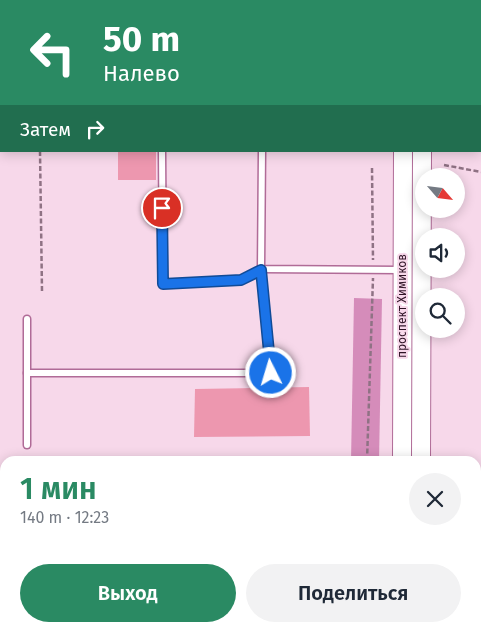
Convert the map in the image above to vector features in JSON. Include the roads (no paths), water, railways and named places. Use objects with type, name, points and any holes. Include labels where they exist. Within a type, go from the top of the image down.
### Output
[{"type":"main road","name":"проспект Химиков","points":[[402,456],[403,152]]},
{"type":"main road","name":"проспект Химиков","points":[[421,456],[422,152]]},
{"type":"lane","points":[[162,152],[163,284],[241,280],[261,270],[403,270]]},
{"type":"lane","points":[[27,373],[271,373],[261,270],[262,152]]},
{"type":"lane","points":[[26,444],[27,319]]}]
